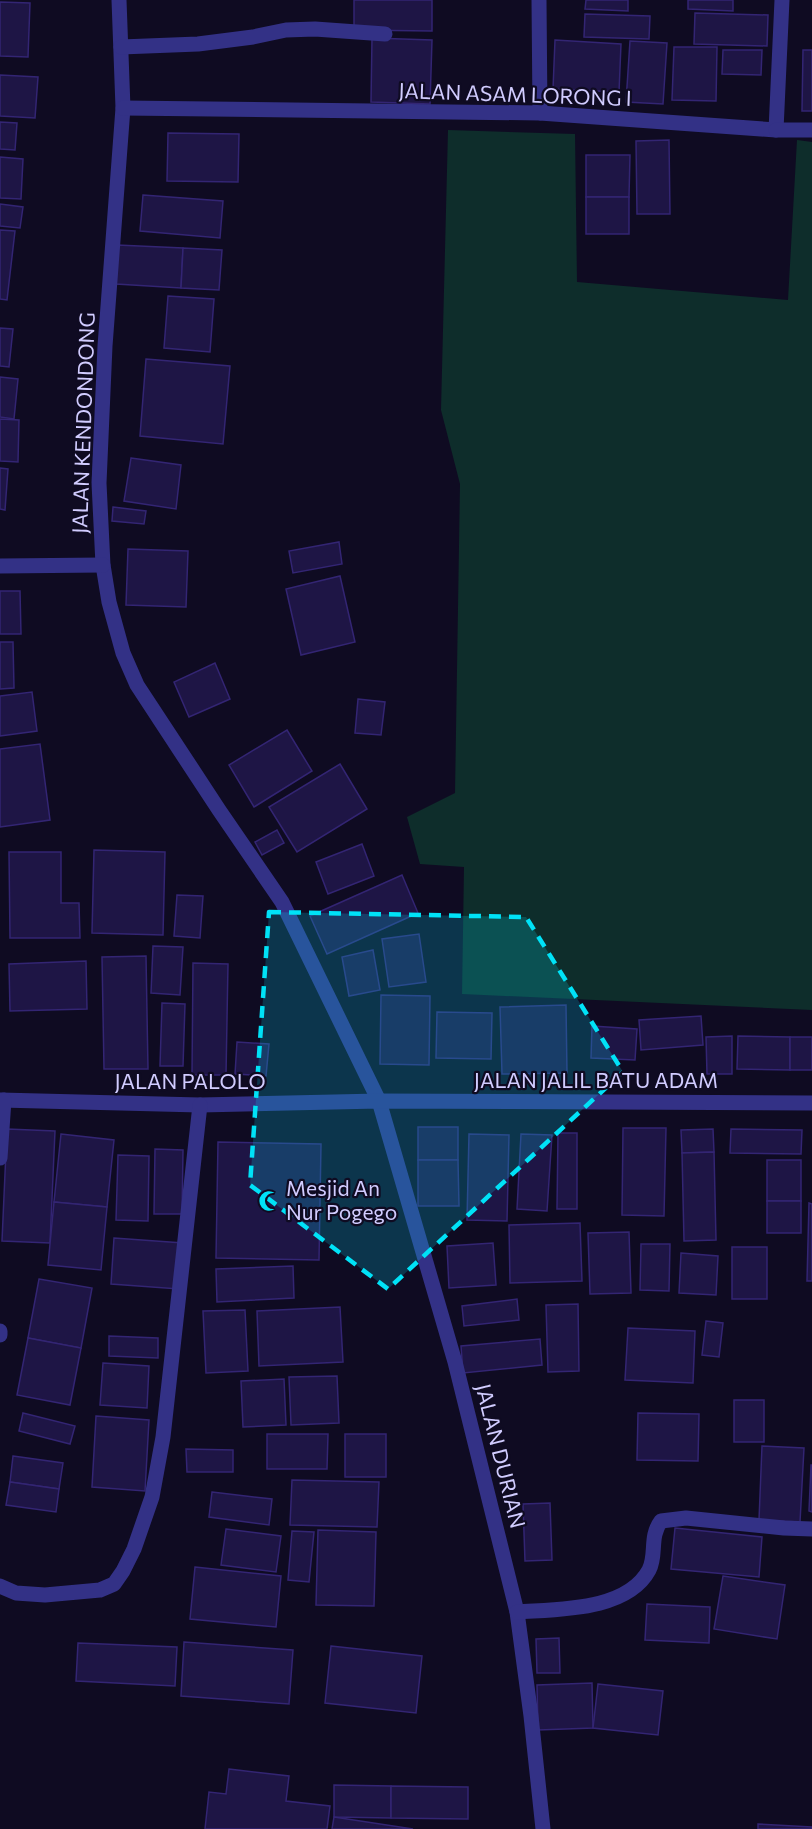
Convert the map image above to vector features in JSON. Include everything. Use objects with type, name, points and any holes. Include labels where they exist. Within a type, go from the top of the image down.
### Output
[{"type":"street","name":"JALAN KENDONDONG","points":[[119,0],[123,108],[104,369],[99,483],[103,565],[109,602],[123,653],[137,685],[282,902],[379,1101]]},
{"type":"street","points":[[539,0],[540,113]]},
{"type":"street","points":[[776,130],[782,0]]},
{"type":"street","points":[[121,47],[198,44],[286,30],[315,28],[385,34]]},
{"type":"street","name":"JALAN ASAM LORONG I","points":[[123,108],[540,113],[776,130],[812,130]]},
{"type":"street","points":[[0,566],[103,565]]},
{"type":"street","points":[[0,1158],[2,1100]]},
{"type":"street","name":"JALAN PALOLO","points":[[2,1100],[200,1105],[379,1101]]},
{"type":"street","name":"JALAN JALIL BATU ADAM","points":[[379,1101],[812,1103]]},
{"type":"street","name":"JALAN DURIAN","points":[[379,1101],[455,1362],[517,1612],[543,1829]]},
{"type":"street","points":[[0,1586],[16,1593],[45,1595],[100,1590],[114,1584],[134,1549],[152,1497],[163,1437],[200,1105]]},
{"type":"street","points":[[517,1612],[599,1603],[636,1588],[651,1567],[654,1536],[661,1521],[686,1518],[784,1528],[812,1528]]},
{"type":"highlighted area","points":[[269,912],[526,917],[623,1072],[388,1289],[250,1185]]},
{"type":"green space","points":[[448,130],[575,134],[577,282],[788,300],[797,140],[812,142],[812,1010],[462,994],[464,867],[420,864],[407,817],[455,793],[460,484],[441,410]]},
{"type":"building","points":[[354,0],[432,0],[432,31],[354,30]]},
{"type":"building","points":[[586,0],[628,0],[628,11],[585,9]]},
{"type":"building","points":[[688,0],[733,0],[733,11],[688,9]]},
{"type":"building","points":[[0,2],[30,3],[28,57],[0,56]]},
{"type":"building","points":[[695,13],[768,15],[767,46],[694,44]]},
{"type":"building","points":[[585,14],[650,16],[649,39],[584,37]]},
{"type":"building","points":[[372,38],[432,40],[430,104],[371,102]]},
{"type":"building","points":[[555,40],[621,44],[619,92],[553,89]]},
{"type":"building","points":[[630,41],[667,43],[663,104],[626,102]]},
{"type":"building","points":[[674,47],[717,47],[716,101],[672,100]]},
{"type":"building","points":[[723,50],[762,50],[761,75],[722,74]]},
{"type":"building","points":[[803,50],[812,50],[812,111],[802,111]]},
{"type":"building","points":[[0,75],[38,77],[35,118],[0,116]]},
{"type":"building","points":[[0,122],[17,123],[15,150],[0,149]]},
{"type":"building","points":[[168,133],[239,134],[238,182],[167,181]]},
{"type":"building","points":[[669,140],[670,214],[637,214],[636,141]]},
{"type":"building","points":[[586,155],[630,155],[629,197],[586,197]]},
{"type":"building","points":[[0,157],[23,159],[21,199],[0,198]]},
{"type":"building","points":[[143,195],[223,201],[220,238],[140,231]]},
{"type":"building","points":[[586,197],[629,197],[629,234],[586,234]]},
{"type":"building","points":[[0,204],[23,207],[20,228],[0,226]]},
{"type":"building","points":[[0,230],[15,231],[7,300],[0,299]]},
{"type":"building","points":[[117,245],[183,248],[181,288],[116,284]]},
{"type":"building","points":[[183,248],[222,250],[219,290],[181,288]]},
{"type":"building","points":[[168,296],[214,299],[210,352],[164,348]]},
{"type":"building","points":[[0,328],[13,329],[9,367],[0,366]]},
{"type":"building","points":[[146,359],[230,366],[223,444],[140,436]]},
{"type":"building","points":[[0,377],[18,379],[14,419],[0,417]]},
{"type":"building","points":[[0,419],[19,420],[18,462],[0,461]]},
{"type":"building","points":[[131,458],[181,465],[176,509],[124,501]]},
{"type":"building","points":[[0,468],[8,469],[5,510],[0,509]]},
{"type":"building","points":[[113,507],[146,511],[144,524],[112,521]]},
{"type":"building","points":[[339,542],[342,564],[293,573],[289,551]]},
{"type":"building","points":[[128,549],[188,551],[186,607],[126,605]]},
{"type":"building","points":[[340,576],[355,642],[301,655],[286,589]]},
{"type":"building","points":[[0,591],[20,591],[21,634],[0,634]]},
{"type":"building","points":[[0,642],[13,642],[14,688],[0,689]]},
{"type":"building","points":[[215,663],[230,699],[189,717],[174,682]]},
{"type":"building","points":[[32,692],[37,731],[0,736],[0,696]]},
{"type":"building","points":[[358,699],[385,702],[381,735],[355,733]]},
{"type":"building","points":[[287,730],[312,771],[254,807],[229,765]]},
{"type":"building","points":[[40,744],[50,820],[0,827],[0,749]]},
{"type":"building","points":[[340,764],[367,809],[297,852],[269,807]]},
{"type":"building","points":[[277,830],[284,843],[262,855],[255,842]]},
{"type":"building","points":[[362,844],[374,876],[328,894],[316,862]]},
{"type":"building","points":[[94,850],[165,852],[163,935],[92,933]]},
{"type":"building","points":[[9,852],[61,852],[61,903],[79,903],[80,938],[10,938]]},
{"type":"building","points":[[402,875],[418,913],[327,954],[310,916]]},
{"type":"building","points":[[177,895],[203,896],[200,938],[174,936]]},
{"type":"building","points":[[419,934],[426,982],[389,987],[382,939]]},
{"type":"building","points":[[153,946],[183,947],[180,995],[151,993]]},
{"type":"building","points":[[373,950],[380,990],[349,996],[342,957]]},
{"type":"building","points":[[146,956],[148,1069],[104,1069],[102,957]]},
{"type":"building","points":[[86,961],[87,1009],[10,1011],[9,964]]},
{"type":"building","points":[[193,963],[228,964],[226,1075],[192,1075]]},
{"type":"building","points":[[381,995],[430,996],[429,1065],[380,1064]]},
{"type":"building","points":[[162,1003],[185,1004],[183,1066],[160,1066]]},
{"type":"building","points":[[566,1005],[567,1073],[502,1074],[500,1007]]},
{"type":"building","points":[[437,1012],[492,1013],[491,1059],[436,1058]]},
{"type":"building","points":[[701,1016],[703,1045],[641,1050],[639,1020]]},
{"type":"building","points":[[592,1026],[637,1029],[635,1060],[591,1058]]},
{"type":"building","points":[[732,1036],[732,1074],[707,1074],[706,1037]]},
{"type":"building","points":[[738,1036],[790,1037],[790,1070],[737,1069]]},
{"type":"building","points":[[790,1037],[812,1037],[812,1070],[790,1070]]},
{"type":"building","points":[[237,1042],[269,1044],[266,1076],[235,1074]]},
{"type":"building","points":[[418,1127],[458,1127],[458,1160],[418,1160]]},
{"type":"building","points":[[623,1128],[666,1128],[664,1216],[622,1215]]},
{"type":"building","points":[[7,1129],[55,1131],[50,1243],[2,1241]]},
{"type":"building","points":[[713,1129],[714,1152],[682,1153],[681,1130]]},
{"type":"building","points":[[731,1129],[802,1130],[801,1154],[730,1153]]},
{"type":"building","points":[[558,1133],[577,1133],[577,1209],[557,1209]]},
{"type":"building","points":[[61,1134],[114,1140],[107,1207],[54,1202]]},
{"type":"building","points":[[469,1134],[509,1135],[507,1221],[467,1220]]},
{"type":"building","points":[[521,1134],[552,1135],[547,1211],[517,1209]]},
{"type":"building","name":"Mesjid An Nur Pogego","points":[[218,1142],[321,1144],[319,1260],[216,1258]]},
{"type":"building","points":[[155,1149],[183,1150],[182,1214],[154,1214]]},
{"type":"building","points":[[714,1152],[716,1240],[684,1241],[682,1153]]},
{"type":"building","points":[[118,1155],[149,1156],[148,1221],[116,1220]]},
{"type":"building","points":[[418,1160],[458,1160],[459,1206],[418,1206]]},
{"type":"building","points":[[767,1160],[801,1160],[801,1201],[767,1201]]},
{"type":"building","points":[[767,1201],[801,1201],[801,1233],[767,1233]]},
{"type":"building","points":[[54,1202],[107,1207],[101,1270],[48,1265]]},
{"type":"building","points":[[809,1203],[812,1204],[812,1281],[807,1281]]},
{"type":"building","points":[[580,1223],[582,1281],[510,1283],[509,1225]]},
{"type":"building","points":[[629,1232],[631,1293],[590,1294],[588,1233]]},
{"type":"building","points":[[114,1238],[183,1243],[179,1289],[111,1284]]},
{"type":"building","points":[[493,1243],[496,1285],[449,1288],[447,1246]]},
{"type":"building","points":[[641,1244],[670,1244],[669,1291],[640,1290]]},
{"type":"building","points":[[732,1247],[767,1247],[767,1299],[732,1299]]},
{"type":"building","points":[[681,1253],[718,1256],[716,1295],[679,1293]]},
{"type":"building","points":[[293,1266],[294,1298],[217,1302],[216,1269]]},
{"type":"building","points":[[39,1279],[92,1288],[81,1348],[28,1338]]},
{"type":"building","points":[[517,1299],[519,1320],[464,1326],[462,1306]]},
{"type":"building","points":[[578,1304],[579,1371],[548,1372],[546,1305]]},
{"type":"building","points":[[340,1307],[343,1362],[259,1366],[257,1311]]},
{"type":"building","points":[[245,1310],[248,1371],[206,1373],[203,1311]]},
{"type":"building","points":[[706,1321],[723,1323],[719,1357],[702,1355]]},
{"type":"building","points":[[628,1328],[695,1331],[693,1383],[625,1380]]},
{"type":"building","points":[[109,1336],[158,1338],[158,1358],[109,1356]]},
{"type":"building","points":[[28,1338],[81,1348],[70,1405],[17,1395]]},
{"type":"building","points":[[540,1339],[542,1365],[463,1373],[461,1346]]},
{"type":"building","points":[[103,1363],[149,1366],[147,1408],[100,1405]]},
{"type":"building","points":[[337,1376],[339,1423],[291,1425],[289,1377]]},
{"type":"building","points":[[284,1379],[286,1425],[243,1427],[241,1381]]},
{"type":"building","points":[[734,1400],[764,1400],[764,1442],[734,1442]]},
{"type":"building","points":[[23,1413],[75,1426],[70,1444],[19,1431]]},
{"type":"building","points":[[638,1413],[699,1414],[698,1461],[637,1460]]},
{"type":"building","points":[[96,1416],[149,1420],[145,1491],[92,1487]]},
{"type":"building","points":[[267,1434],[328,1434],[327,1469],[267,1469]]},
{"type":"building","points":[[345,1434],[386,1434],[386,1477],[345,1477]]},
{"type":"building","points":[[762,1446],[804,1448],[800,1522],[759,1520]]},
{"type":"building","points":[[186,1449],[233,1450],[233,1472],[187,1472]]},
{"type":"building","points":[[13,1456],[63,1463],[59,1489],[10,1482]]},
{"type":"building","points":[[812,1465],[812,1512],[809,1511]]},
{"type":"building","points":[[292,1480],[379,1482],[377,1527],[290,1525]]},
{"type":"building","points":[[10,1482],[59,1489],[56,1512],[6,1505]]},
{"type":"building","points":[[212,1492],[272,1499],[269,1525],[209,1517]]},
{"type":"building","points":[[550,1503],[552,1560],[525,1561],[523,1504]]},
{"type":"building","points":[[675,1528],[762,1537],[759,1577],[671,1569]]},
{"type":"building","points":[[226,1529],[281,1536],[276,1572],[221,1565]]},
{"type":"building","points":[[318,1530],[376,1532],[374,1606],[316,1605]]},
{"type":"building","points":[[292,1531],[314,1532],[309,1582],[288,1580]]},
{"type":"building","points":[[195,1567],[281,1576],[276,1627],[190,1619]]},
{"type":"building","points":[[723,1576],[785,1585],[777,1639],[714,1629]]},
{"type":"building","points":[[647,1604],[710,1607],[709,1643],[645,1640]]},
{"type":"building","points":[[559,1638],[560,1673],[537,1673],[536,1639]]},
{"type":"building","points":[[184,1642],[293,1650],[289,1704],[181,1696]]},
{"type":"building","points":[[78,1643],[177,1647],[175,1686],[76,1681]]},
{"type":"building","points":[[331,1646],[422,1656],[416,1713],[325,1703]]},
{"type":"building","points":[[592,1683],[593,1728],[538,1730],[537,1685]]},
{"type":"building","points":[[598,1684],[663,1691],[658,1735],[593,1728]]},
{"type":"building","points":[[229,1769],[289,1776],[286,1801],[330,1806],[327,1829],[205,1829],[209,1792],[226,1794]]},
{"type":"building","points":[[334,1785],[391,1786],[391,1818],[334,1817]]},
{"type":"building","points":[[391,1786],[468,1787],[468,1819],[391,1818]]},
{"type":"building","points":[[334,1817],[413,1829],[332,1829]]},
{"type":"building","points":[[758,1824],[812,1827],[812,1829],[758,1829]]},
{"type":"place","name":"Mesjid An Nur Pogego","points":[[269,1201]]}]
